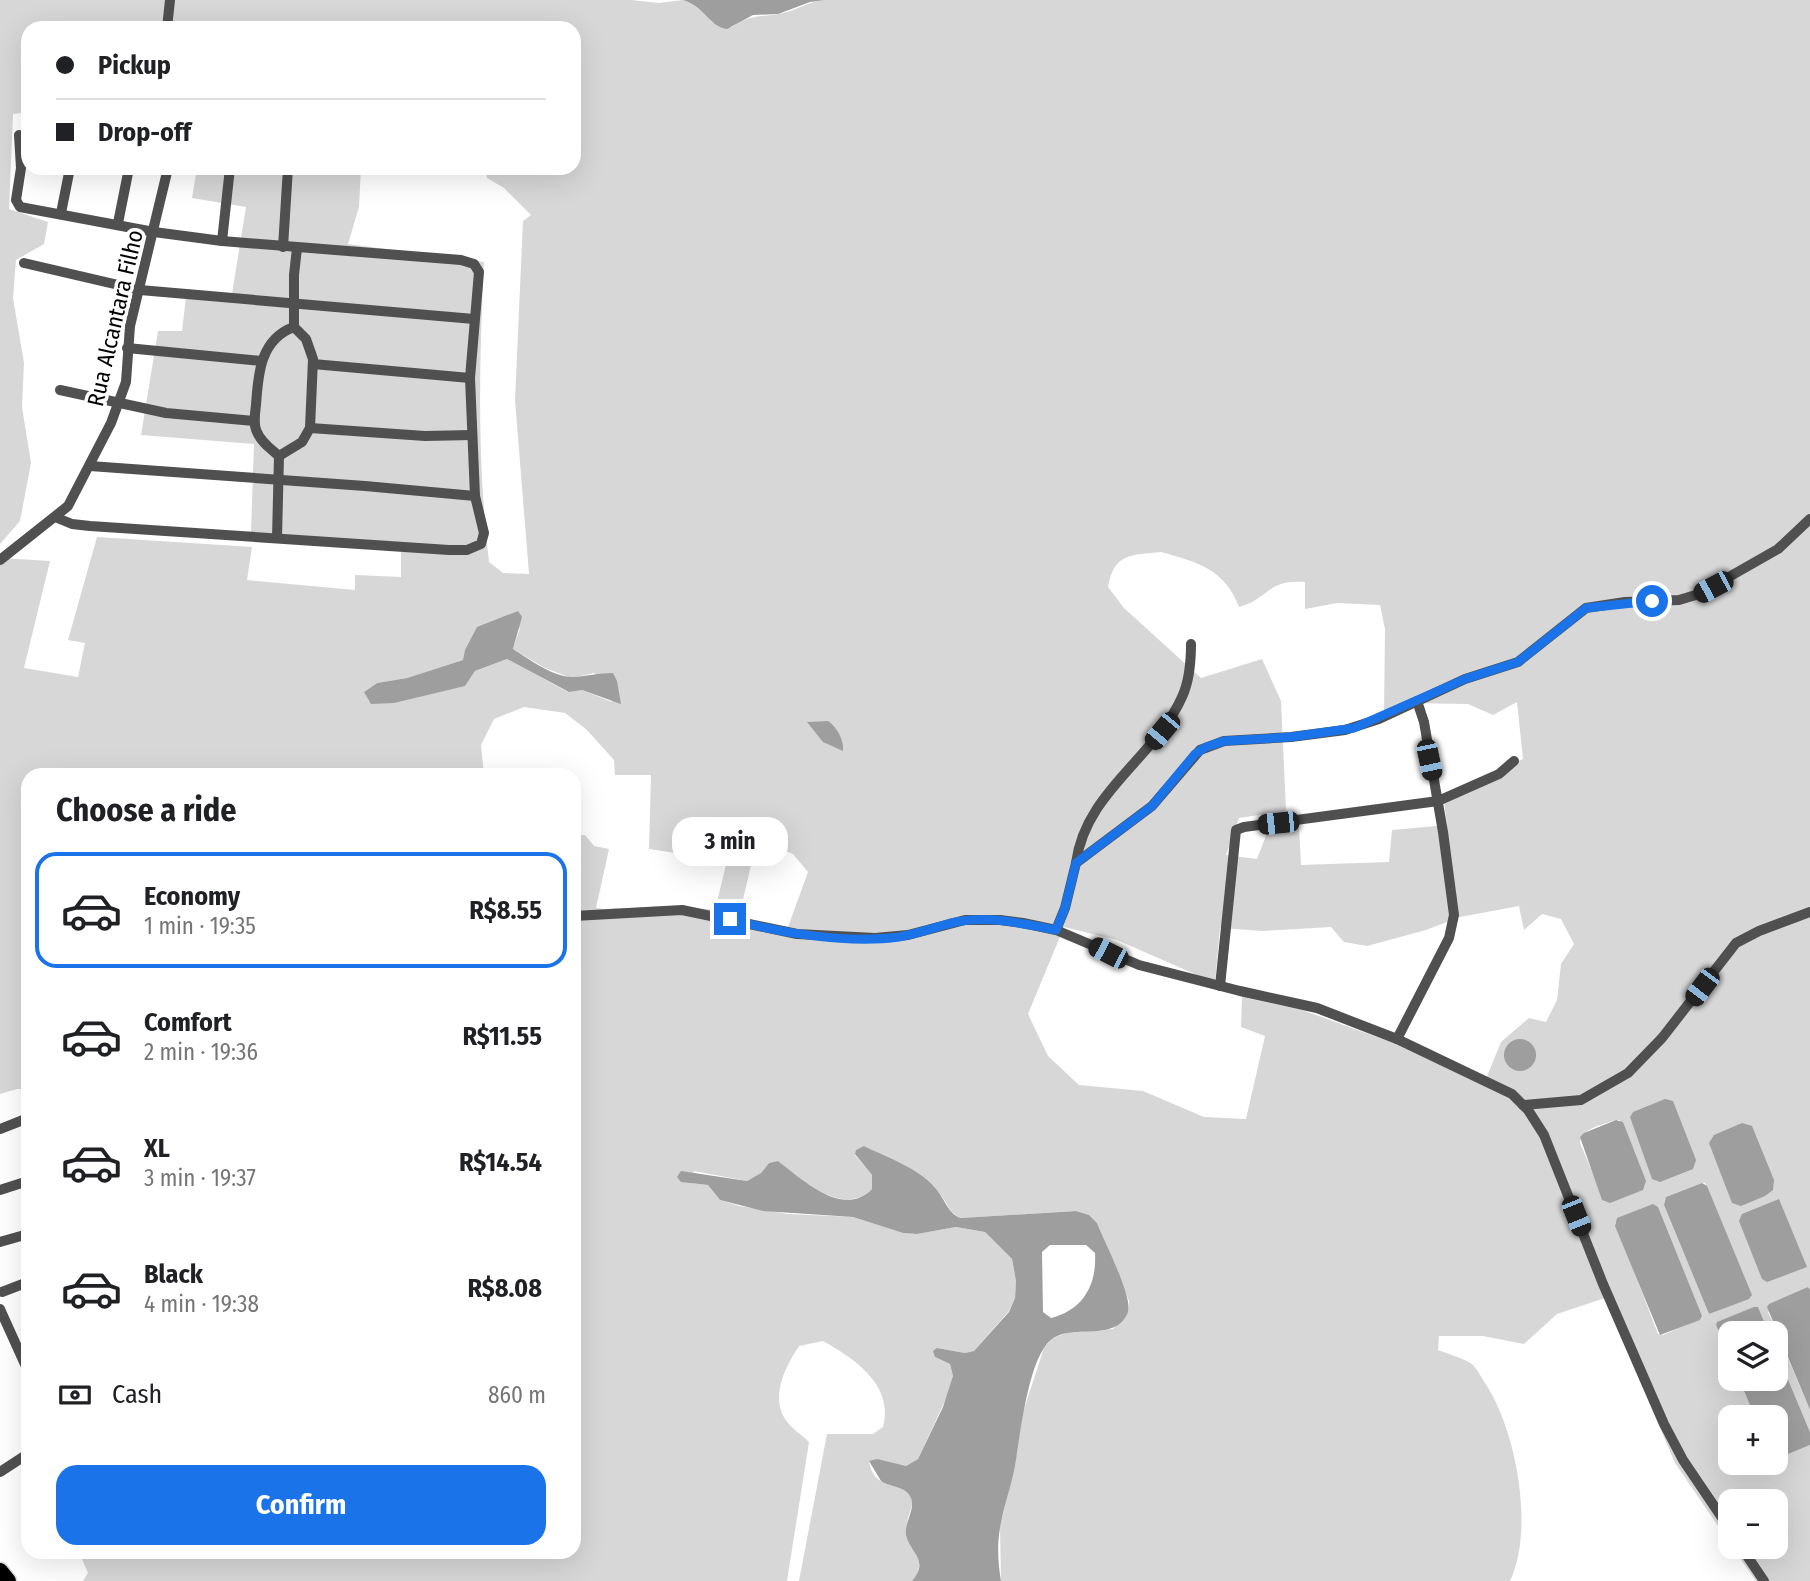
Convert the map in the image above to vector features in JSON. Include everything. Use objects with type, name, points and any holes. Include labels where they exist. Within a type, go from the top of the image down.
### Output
[{"type":"main road","points":[[0,1571],[8,1581]]},
{"type":"street","points":[[168,21],[170,0]]},
{"type":"street","points":[[19,135],[21,168],[17,204],[155,232],[222,241],[474,264],[479,272],[470,378],[475,496],[484,538],[481,544],[467,550],[277,538],[90,526],[72,524],[55,517]]},
{"type":"street","points":[[61,213],[69,175]]},
{"type":"street","points":[[118,223],[128,175]]},
{"type":"street","name":"Rua Alcantara Filho","points":[[0,560],[72,502],[119,404],[126,382],[130,326],[155,232],[167,175]]},
{"type":"street","points":[[222,241],[229,175]]},
{"type":"street","points":[[283,247],[288,175]]},
{"type":"street","points":[[294,327],[297,248]]},
{"type":"street","points":[[24,263],[140,290],[474,319]]},
{"type":"street","points":[[277,538],[279,456],[260,438],[254,421],[261,361],[280,335],[294,327]]},
{"type":"street","points":[[279,456],[302,442],[310,428],[313,365],[310,346],[294,327]]},
{"type":"street","points":[[128,348],[261,361]]},
{"type":"street","points":[[313,365],[470,378]]},
{"type":"street","points":[[60,390],[166,414],[254,421]]},
{"type":"street","points":[[310,428],[425,436],[472,435]]},
{"type":"street","points":[[90,467],[475,496]]},
{"type":"street","points":[[1076,863],[1152,806],[1195,754],[1206,747],[1224,741],[1291,737],[1354,728],[1465,679],[1518,662],[1586,608],[1625,602],[1679,600],[1699,594],[1778,549],[1810,519]]},
{"type":"street","points":[[1056,930],[1065,908],[1085,830],[1096,808],[1162,731],[1181,699],[1191,644]]},
{"type":"street","points":[[1397,1039],[1421,997],[1453,925],[1438,801],[1424,722],[1417,701]]},
{"type":"street","points":[[1220,986],[1236,830],[1438,801],[1499,774],[1514,761]]},
{"type":"street","points":[[581,916],[682,910],[797,934],[875,938],[898,937],[955,922],[977,920],[1000,920],[1056,930],[1139,965],[1317,1008],[1397,1039],[1501,1088],[1523,1105],[1544,1135],[1664,1424],[1718,1511]]},
{"type":"street","points":[[1523,1105],[1581,1100],[1628,1073],[1662,1038],[1736,943],[1810,912]]},
{"type":"street","points":[[0,1129],[21,1121]]},
{"type":"street","points":[[0,1190],[21,1183]]},
{"type":"street","points":[[0,1242],[21,1236]]},
{"type":"street","points":[[1,1292],[21,1285]]},
{"type":"street","points":[[0,1309],[21,1356]]},
{"type":"street","points":[[0,1472],[21,1458]]},
{"type":"street","points":[[1749,1559],[1763,1581]]},
{"type":"shaded area","points":[[0,0],[631,0],[659,3],[683,0],[700,7],[712,22],[732,27],[747,19],[779,14],[825,0],[1810,0],[1810,1290],[1808,1287],[1768,1312],[1772,1321],[1764,1321],[1758,1307],[1718,1321],[1716,1325],[1718,1391],[1744,1391],[1750,1405],[1718,1405],[1718,1475],[1788,1475],[1788,1454],[1810,1445],[1810,1581],[1756,1581],[1740,1559],[1788,1559],[1788,1489],[1718,1489],[1718,1526],[1675,1463],[1605,1298],[1557,1314],[1524,1344],[1483,1336],[1439,1336],[1438,1350],[1465,1360],[1478,1371],[1506,1426],[1513,1452],[1521,1508],[1521,1535],[1510,1581],[1001,1581],[1000,1527],[1013,1473],[1023,1412],[1044,1348],[1053,1338],[1069,1332],[1113,1329],[1129,1310],[1129,1301],[1097,1223],[1089,1215],[1075,1211],[962,1218],[951,1211],[940,1194],[923,1178],[864,1146],[857,1150],[855,1155],[872,1175],[872,1189],[861,1197],[836,1198],[823,1193],[778,1161],[769,1163],[761,1173],[747,1181],[694,1171],[690,1183],[708,1185],[720,1200],[739,1206],[788,1214],[853,1217],[903,1233],[917,1234],[956,1227],[985,1232],[1012,1259],[1016,1281],[1015,1298],[1009,1311],[974,1351],[965,1353],[937,1348],[935,1357],[950,1364],[953,1376],[949,1392],[918,1459],[906,1466],[869,1461],[876,1477],[905,1490],[911,1497],[907,1531],[919,1561],[918,1572],[912,1581],[799,1581],[827,1434],[873,1434],[883,1427],[885,1412],[883,1398],[869,1375],[847,1356],[823,1341],[799,1346],[789,1362],[779,1391],[785,1419],[809,1442],[787,1581],[83,1581],[88,1573],[82,1559],[581,1559],[581,835],[585,835],[594,846],[609,849],[596,908],[603,909],[677,906],[715,910],[732,840],[701,833],[695,856],[649,849],[651,775],[615,775],[614,760],[586,729],[565,713],[524,707],[494,719],[481,745],[483,768],[21,768],[21,1089],[0,1094],[0,558],[50,561],[24,668],[78,677],[85,643],[68,640],[97,537],[252,547],[247,580],[355,590],[355,575],[401,577],[401,543],[251,532],[254,444],[141,435],[158,331],[182,331],[187,289],[232,294],[246,207],[192,198],[196,175],[361,175],[359,207],[348,244],[484,262],[480,412],[482,487],[489,562],[503,573],[529,574],[515,400],[523,221],[531,215],[487,175],[581,175],[581,21],[21,21],[21,113],[13,114],[9,209],[48,222],[44,244],[16,260],[13,298],[24,363],[22,407],[31,463],[20,521],[0,544]],"holes":[[[1161,552],[1186,559],[1218,576],[1233,594],[1239,607],[1249,604],[1275,586],[1292,582],[1305,582],[1305,609],[1337,603],[1380,605],[1385,629],[1384,714],[1408,703],[1468,704],[1493,715],[1517,702],[1523,759],[1443,794],[1447,825],[1392,830],[1389,862],[1301,865],[1299,827],[1267,833],[1257,859],[1226,855],[1239,818],[1286,811],[1281,701],[1262,659],[1201,678],[1124,608],[1108,587],[1119,562],[1133,555]],[[520,628],[513,649],[543,667],[571,678],[594,673],[612,702],[582,690],[568,692],[507,659],[475,671],[465,686],[428,693],[364,692],[377,683],[407,678],[463,660]],[[757,839],[793,854],[808,872],[788,927],[739,917]],[[1519,906],[1524,930],[1542,914],[1561,919],[1574,944],[1561,964],[1557,1000],[1546,1022],[1529,1018],[1501,1042],[1484,1084],[1399,1045],[1302,1010],[1242,997],[1241,1027],[1265,1036],[1246,1119],[1204,1117],[1143,1091],[1079,1085],[1048,1056],[1028,1014],[1064,927],[1117,940],[1215,983],[1220,928],[1263,931],[1331,927],[1344,942],[1367,946],[1426,930],[1460,917]],[[1620,1120],[1605,1202],[1580,1143],[1588,1130]],[[1705,1183],[1751,1297],[1709,1314],[1664,1205],[1666,1197]],[[1615,1222],[1702,1318],[1663,1335],[1658,1334]]]},
{"type":"shaded area","points":[[683,0],[825,0],[810,2],[778,14],[753,15],[727,29],[715,24],[697,7]]},
{"type":"shaded area","points":[[518,611],[522,617],[513,649],[542,667],[566,676],[613,673],[621,704],[582,690],[569,692],[507,659],[475,671],[465,686],[394,703],[371,704],[364,692],[377,683],[407,678],[463,660],[477,627]]},
{"type":"shaded area","points":[[828,721],[839,734],[843,751],[823,742],[807,722]]},
{"type":"shaded area","points":[[1520,1039],[1531,1044],[1536,1055],[1531,1066],[1520,1071],[1509,1066],[1504,1055],[1509,1044]]},
{"type":"shaded area","points":[[1665,1099],[1673,1101],[1696,1160],[1693,1169],[1660,1182],[1652,1179],[1630,1117],[1633,1112]]},
{"type":"shaded area","points":[[1616,1120],[1623,1122],[1646,1181],[1643,1190],[1610,1203],[1602,1200],[1580,1137]]},
{"type":"shaded area","points":[[1742,1123],[1752,1126],[1774,1180],[1773,1190],[1741,1206],[1732,1203],[1709,1143],[1714,1135]]},
{"type":"shaded area","points":[[864,1146],[912,1169],[929,1182],[950,1210],[961,1218],[1076,1211],[1089,1215],[1097,1223],[1122,1282],[1128,1312],[1122,1321],[1104,1330],[1071,1332],[1052,1339],[1036,1363],[1000,1528],[998,1554],[1001,1581],[912,1581],[917,1574],[919,1562],[906,1535],[912,1501],[904,1490],[881,1481],[869,1461],[877,1459],[906,1466],[918,1459],[943,1407],[953,1376],[950,1364],[935,1357],[933,1351],[937,1348],[965,1353],[974,1351],[1009,1312],[1015,1298],[1016,1281],[1012,1259],[985,1232],[956,1227],[917,1234],[903,1233],[853,1217],[763,1211],[720,1200],[708,1185],[681,1182],[677,1177],[681,1171],[747,1181],[761,1173],[769,1163],[778,1161],[823,1193],[848,1200],[861,1197],[872,1189],[872,1175],[855,1154],[856,1150]],"holes":[[[1050,1245],[1086,1245],[1095,1253],[1090,1286],[1072,1309],[1051,1318],[1043,1312],[1042,1252]]]},
{"type":"shaded area","points":[[1702,1183],[1707,1186],[1752,1295],[1749,1299],[1709,1314],[1664,1205],[1666,1197]]},
{"type":"shaded area","points":[[1779,1199],[1807,1267],[1767,1282],[1762,1279],[1739,1221],[1742,1214]]},
{"type":"shaded area","points":[[1653,1204],[1658,1207],[1702,1316],[1700,1320],[1660,1335],[1615,1226],[1617,1218]]},
{"type":"shaded area","points":[[1808,1287],[1810,1290],[1810,1410],[1788,1357],[1788,1321],[1773,1321],[1767,1307]]},
{"type":"shaded area","points":[[1758,1307],[1764,1321],[1719,1321]]},
{"type":"shaded area","points":[[1788,1359],[1810,1410],[1810,1432],[1788,1380]]},
{"type":"shaded area","points":[[1788,1380],[1810,1432],[1810,1445],[1788,1454],[1788,1405],[1750,1405],[1744,1391],[1788,1391]]},
{"type":"route","points":[[730,919],[797,934],[875,938],[898,937],[955,922],[977,920],[1000,920],[1056,930],[1065,908],[1076,863],[1152,806],[1200,750],[1224,741],[1291,737],[1354,728],[1465,679],[1518,662],[1586,608],[1652,601]]}]
